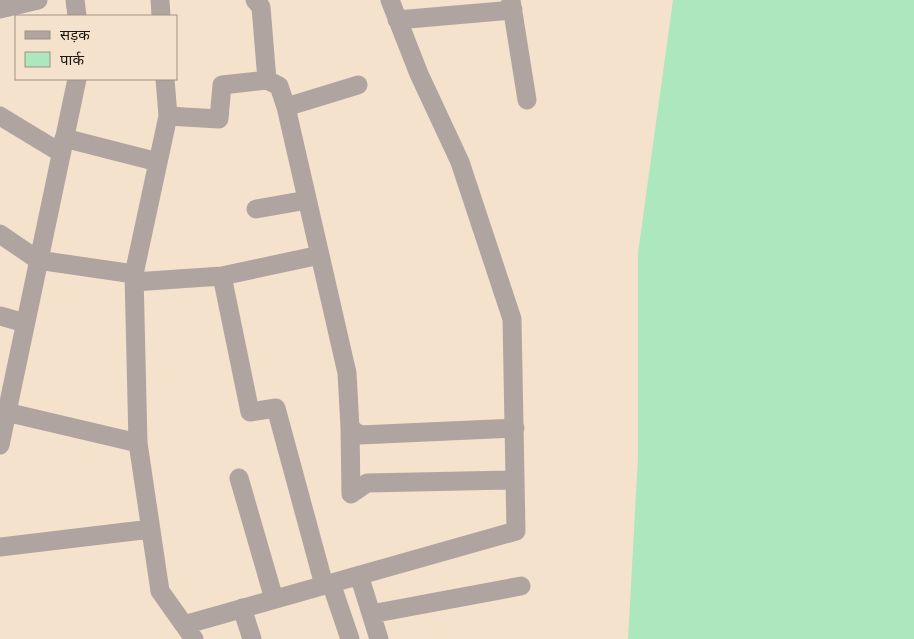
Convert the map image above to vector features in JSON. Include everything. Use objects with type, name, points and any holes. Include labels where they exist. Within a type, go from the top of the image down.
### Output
[{"type":"street","points":[[0,9],[38,0]]},
{"type":"street","points":[[75,0],[77,15]]},
{"type":"street","points":[[160,0],[161,15]]},
{"type":"street","points":[[165,80],[168,116],[134,278],[138,443],[160,590],[189,632],[242,608],[516,531],[512,319],[460,162],[418,74],[390,0]]},
{"type":"street","points":[[261,2],[267,80]]},
{"type":"street","points":[[397,20],[512,5],[528,100]]},
{"type":"street","points":[[77,80],[2,429],[138,443]]},
{"type":"street","points":[[168,116],[219,119],[222,85],[267,80],[279,86],[286,107],[347,373],[351,494],[367,483],[516,480]]},
{"type":"street","points":[[286,107],[358,85]]},
{"type":"street","points":[[0,116],[63,146],[158,162]]},
{"type":"street","points":[[256,209],[307,200]]},
{"type":"street","points":[[0,234],[38,260],[134,278],[222,276],[320,255]]},
{"type":"street","points":[[222,276],[250,412],[276,408],[328,584],[350,639]]},
{"type":"street","points":[[0,316],[25,323]]},
{"type":"street","points":[[350,428],[360,435],[514,428]]},
{"type":"street","points":[[239,478],[274,599]]},
{"type":"street","points":[[0,548],[151,529]]},
{"type":"street","points":[[359,575],[379,639]]},
{"type":"street","points":[[371,614],[521,586]]},
{"type":"street","points":[[242,608],[252,639]]},
{"type":"green space","points":[[673,0],[914,0],[914,639],[628,639],[638,457],[638,253]]}]
